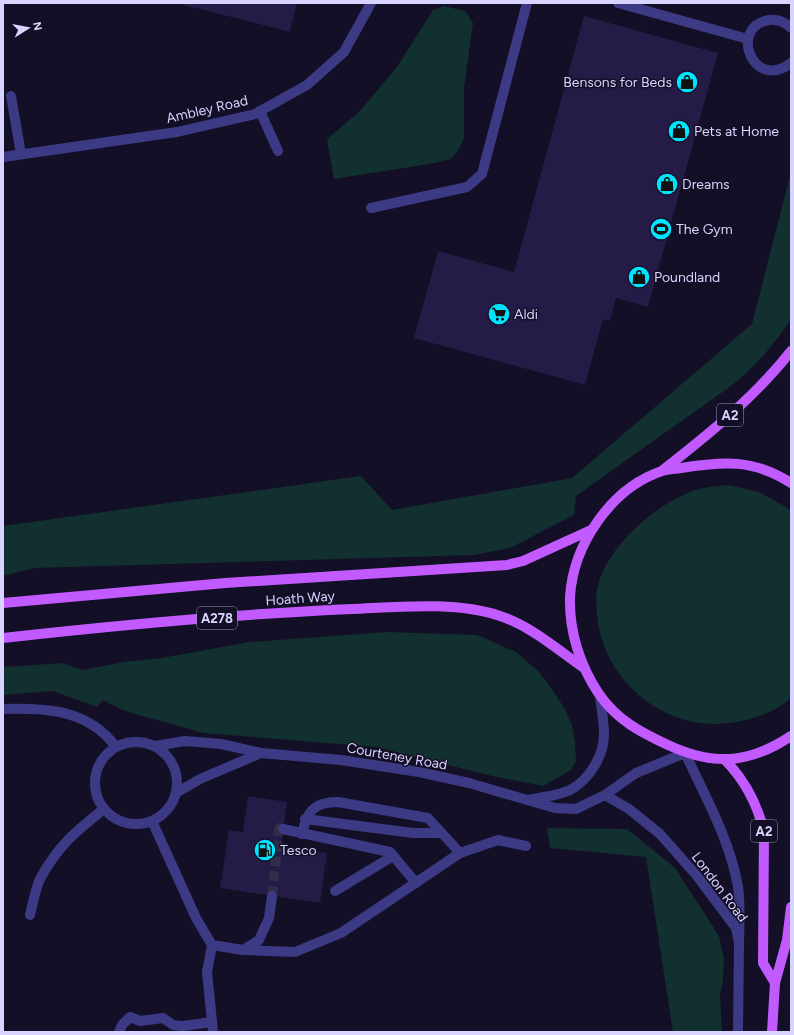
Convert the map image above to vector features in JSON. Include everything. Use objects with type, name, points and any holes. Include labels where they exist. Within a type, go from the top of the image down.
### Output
[{"type":"main road","name":"A2","points":[[662,471],[709,434],[750,397],[791,351]]},
{"type":"main road","points":[[791,483],[777,474],[748,464],[713,464],[662,471],[632,486],[610,506],[591,530],[579,558],[570,598],[573,634],[584,668],[600,695],[619,716],[636,730],[685,753],[725,760],[761,752],[776,746],[791,736]]},
{"type":"main road","name":"Hoath Way","points":[[3,603],[225,583],[507,565],[523,561],[591,530]]},
{"type":"main road","name":"Hoath Way","points":[[3,638],[318,610],[431,606],[484,612],[500,616],[517,623],[543,639],[584,668]]},
{"type":"main road","name":"London Road","points":[[725,760],[743,781],[759,813],[764,831],[763,963],[775,983]]},
{"type":"main road","points":[[772,1032],[775,983],[787,940],[791,907]]},
{"type":"street","name":"Ambley Road","points":[[3,157],[177,132],[219,124],[255,114],[307,85],[344,52],[371,3]]},
{"type":"street","points":[[371,208],[467,187],[482,174],[526,3]]},
{"type":"street","points":[[618,3],[748,39]]},
{"type":"street","points":[[791,28],[782,21],[765,21],[757,25],[748,39],[750,58],[765,70],[775,71],[784,68],[791,63]]},
{"type":"street","points":[[11,96],[21,154]]},
{"type":"street","points":[[260,111],[278,151]]},
{"type":"street","name":"Courteney Road","points":[[526,800],[569,790],[583,782],[590,773],[599,756],[604,735],[600,695]]},
{"type":"street","points":[[3,708],[38,708],[66,712],[82,719],[107,736],[116,747]]},
{"type":"street","points":[[132,741],[144,742],[155,746],[166,754],[174,766],[177,779],[176,793],[171,804],[163,814],[152,821],[139,824],[126,823],[114,818],[104,809],[98,798],[95,785],[96,772],[102,760],[116,747],[132,741]]},
{"type":"street","name":"Courteney Road","points":[[155,746],[185,742],[221,744],[261,754],[341,760],[419,772],[469,783],[555,808],[576,809],[605,795],[636,773],[685,753]]},
{"type":"street","points":[[685,753],[723,838],[733,866],[739,898],[739,949]]},
{"type":"street","name":"Courteney Road","points":[[176,793],[200,778],[261,754]]},
{"type":"street","name":"London Road","points":[[605,795],[629,808],[660,834],[698,876],[736,928],[739,949],[738,1032]]},
{"type":"street","points":[[302,834],[305,819],[318,805],[328,802],[338,802],[420,815],[428,818],[440,833],[460,853]]},
{"type":"street","points":[[30,915],[40,880],[57,852],[74,833],[104,809]]},
{"type":"street","points":[[305,819],[413,833],[440,833]]},
{"type":"street","points":[[119,1032],[122,1025],[130,1017],[140,1021],[163,1018],[172,1028],[183,1026],[213,1027],[206,972],[212,946],[196,918],[152,821]]},
{"type":"street","points":[[283,828],[302,834],[390,852],[416,883]]},
{"type":"street","points":[[212,946],[243,950],[295,952],[341,933],[460,853],[498,840],[526,846]]},
{"type":"street","points":[[335,891],[393,856]]},
{"type":"street","points":[[243,950],[259,940],[269,918],[272,896]]},
{"type":"green space","points":[[444,6],[465,11],[473,23],[464,88],[464,138],[458,151],[451,159],[435,163],[334,179],[327,139],[359,112],[397,67],[433,10]]},
{"type":"green space","points":[[791,172],[791,319],[778,338],[764,355],[740,379],[576,496],[574,515],[510,548],[474,555],[34,568],[3,576],[3,526],[361,476],[392,510],[572,478],[752,324]]},
{"type":"green space","points":[[728,485],[759,492],[791,510],[791,698],[786,703],[772,711],[757,717],[736,722],[711,724],[686,720],[663,711],[643,698],[625,681],[611,661],[602,639],[597,614],[596,596],[600,579],[608,562],[632,531],[647,518],[663,506],[695,490]]},
{"type":"green space","points":[[388,632],[477,635],[516,652],[538,671],[549,685],[563,706],[572,725],[576,761],[571,770],[543,786],[488,775],[376,747],[203,733],[125,711],[103,700],[97,707],[53,691],[3,695],[3,667],[63,663],[82,670],[124,662],[162,658],[249,642]]},
{"type":"green space","points":[[547,828],[627,829],[675,868],[719,936],[724,959],[723,980],[720,996],[722,1032],[673,1032],[646,857],[550,848]]},
{"type":"building","points":[[176,3],[297,3],[290,32]]},
{"type":"building","points":[[584,16],[718,53],[648,307],[616,298],[610,321],[603,319],[585,385],[414,338],[438,251],[514,272]]},
{"type":"building","name":"Tesco","points":[[248,796],[287,802],[281,846],[327,853],[320,903],[220,888],[229,830],[243,832]]},
{"type":"tunnel","points":[[272,896],[279,828],[283,829]]},
{"type":"place","name":"Bensons for Beds","points":[[687,82]]},
{"type":"place","name":"Pets at Home","points":[[679,131]]},
{"type":"place","name":"Dreams","points":[[667,184]]},
{"type":"place","name":"The Gym","points":[[661,229]]},
{"type":"place","name":"Poundland","points":[[639,277]]},
{"type":"place","name":"Aldi","points":[[499,314]]},
{"type":"place","name":"Tesco","points":[[265,850]]}]
